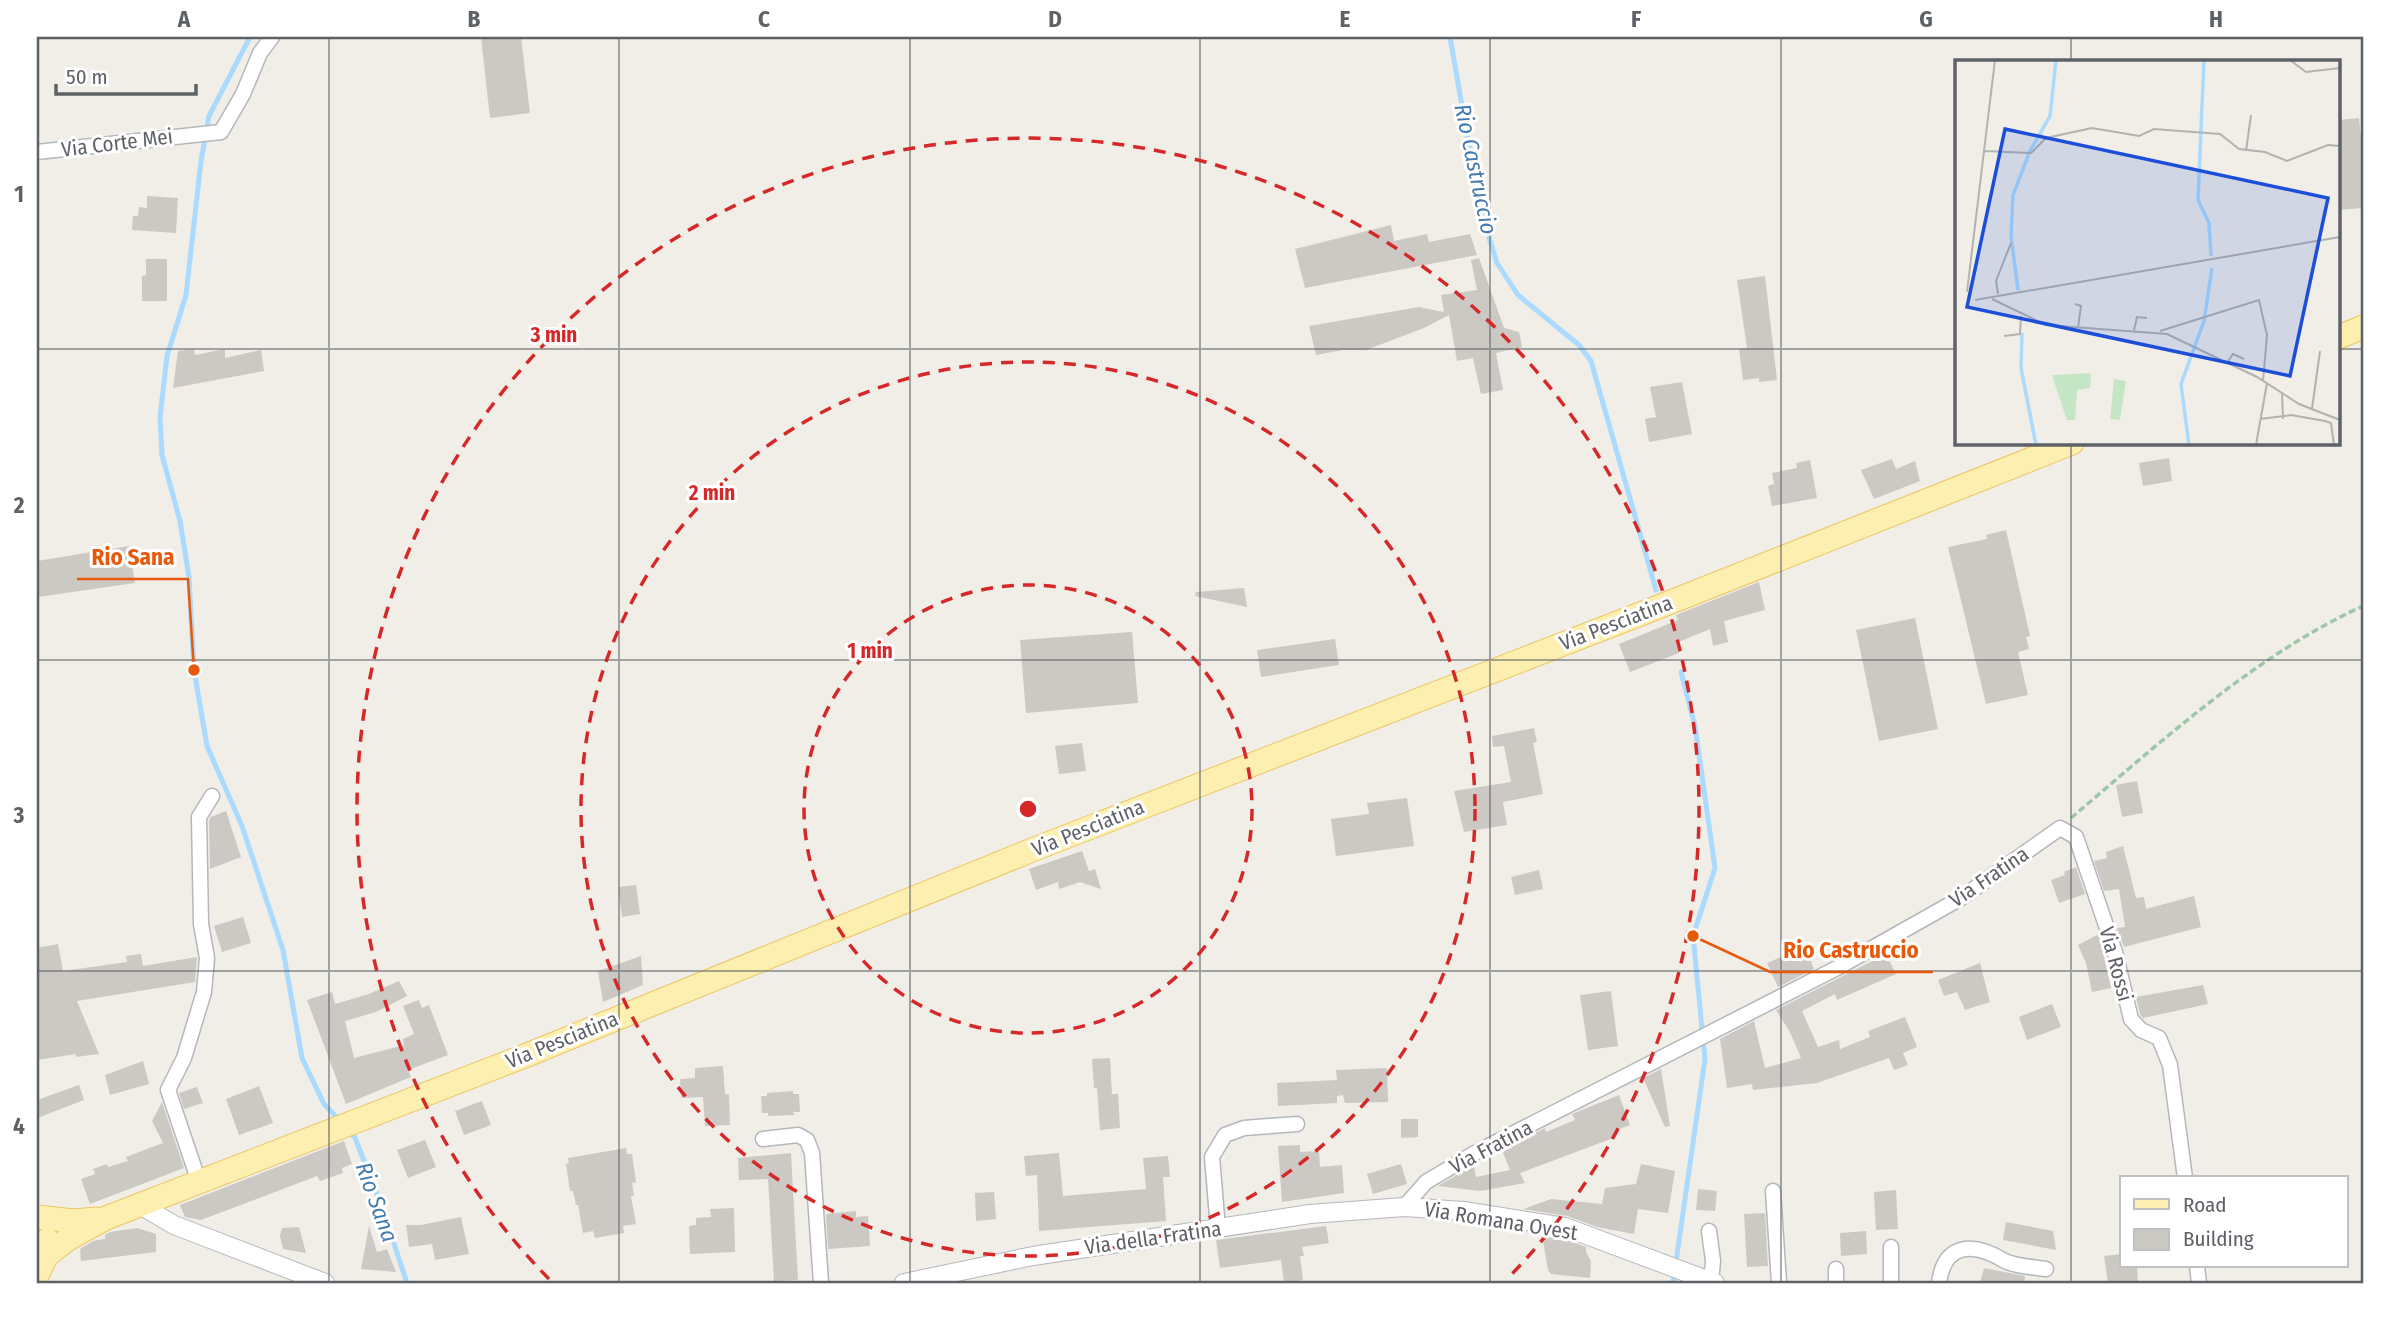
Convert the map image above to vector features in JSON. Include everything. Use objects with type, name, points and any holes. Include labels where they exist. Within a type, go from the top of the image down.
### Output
[{"type":"main road","points":[[2340,337],[2363,327]]},
{"type":"main road","name":"Via Pesciatina","points":[[40,1272],[68,1239],[106,1218],[359,1121],[1037,848],[2069,444]]},
{"type":"main road","name":"Via Pesciatina","points":[[37,1218],[74,1221],[106,1218]]},
{"type":"main road","name":"Via Pesciatina","points":[[37,1218],[44,1228],[47,1241],[40,1272]]},
{"type":"street","name":"Via Corte Mei","points":[[37,152],[221,132],[243,94],[260,53],[272,37]]},
{"type":"street","points":[[199,1182],[168,1090],[184,1058],[204,992],[207,958],[201,924],[199,817],[212,796]]},
{"type":"street","name":"Via Fratina","points":[[1404,1206],[1426,1182],[1473,1154],[1693,1044],[1837,968],[1961,898],[2060,828]]},
{"type":"street","name":"Via Rossi","points":[[2060,828],[2076,837],[2115,952],[2131,1019],[2141,1030],[2159,1038],[2170,1065],[2185,1176]]},
{"type":"street","points":[[1218,1229],[1212,1157],[1225,1135],[1244,1128],[1297,1124]]},
{"type":"street","points":[[763,1139],[798,1135],[807,1140],[812,1153],[821,1283]]},
{"type":"street","points":[[1773,1191],[1779,1283]]},
{"type":"street","points":[[139,1205],[174,1225],[326,1283]]},
{"type":"street","name":"Via della Fratina","points":[[904,1283],[1033,1256],[1310,1214],[1404,1206]]},
{"type":"street","name":"Via Romana Ovest","points":[[1404,1206],[1464,1211],[1565,1227],[1713,1283]]},
{"type":"street","points":[[1709,1231],[1713,1283]]},
{"type":"street","points":[[1891,1247],[1891,1283]]},
{"type":"street","points":[[1939,1283],[1941,1269],[1949,1256],[1960,1249],[1988,1252],[1998,1255],[2003,1261],[2046,1269]]},
{"type":"path","points":[[2060,828],[2171,733],[2269,659],[2363,606]]},
{"type":"building","points":[[481,37],[521,37],[530,113],[490,118]]},
{"type":"building","points":[[2359,118],[2363,159],[2363,208],[2340,210],[2340,120]]},
{"type":"building","points":[[147,196],[178,198],[176,233],[132,230],[133,216],[138,216],[139,207],[147,208]]},
{"type":"building","points":[[1391,225],[1394,241],[1427,234],[1429,242],[1470,234],[1477,255],[1305,288],[1295,249]]},
{"type":"building","points":[[1479,258],[1504,328],[1519,332],[1522,347],[1496,353],[1503,390],[1481,394],[1473,358],[1457,361],[1449,315],[1424,328],[1366,350],[1343,350],[1316,355],[1309,326],[1419,307],[1444,312],[1441,295],[1477,290],[1471,260]]},
{"type":"building","points":[[146,259],[167,259],[167,301],[142,301],[142,276],[146,275]]},
{"type":"building","points":[[1765,276],[1777,380],[1743,380],[1739,349],[1747,348],[1737,280]]},
{"type":"building","points":[[194,349],[195,355],[225,349],[225,358],[261,350],[264,371],[173,388],[178,351]]},
{"type":"building","points":[[1682,382],[1692,434],[1649,442],[1645,419],[1656,417],[1650,387]]},
{"type":"building","points":[[2169,458],[2172,481],[2143,486],[2139,463]]},
{"type":"building","points":[[1892,459],[1896,469],[1915,461],[1920,481],[1874,499],[1861,470]]},
{"type":"building","points":[[1810,460],[1817,498],[1772,506],[1768,486],[1774,484],[1772,473],[1797,468],[1796,463]]},
{"type":"building","points":[[2006,530],[2030,636],[2026,637],[2029,649],[2018,652],[2028,695],[1986,704],[1948,547],[1987,539],[1986,535]]},
{"type":"building","points":[[129,546],[135,583],[38,597],[37,561]]},
{"type":"building","points":[[1759,582],[1765,610],[1724,621],[1728,642],[1713,646],[1710,629],[1676,643],[1679,653],[1630,672],[1619,644],[1678,620],[1676,615]]},
{"type":"building","points":[[1244,588],[1247,607],[1195,596],[1196,592]]},
{"type":"building","points":[[1915,618],[1938,729],[1879,741],[1856,630]]},
{"type":"building","points":[[1132,632],[1138,703],[1026,713],[1020,640]]},
{"type":"building","points":[[1335,639],[1339,665],[1261,677],[1257,650]]},
{"type":"building","points":[[1534,728],[1537,742],[1533,743],[1543,794],[1503,802],[1507,825],[1464,832],[1454,791],[1511,782],[1504,746],[1493,747],[1492,736]]},
{"type":"building","points":[[1082,743],[1086,771],[1059,774],[1055,746]]},
{"type":"building","points":[[2137,781],[2143,813],[2122,817],[2116,785]]},
{"type":"building","points":[[1407,798],[1414,846],[1336,856],[1331,819],[1369,814],[1367,803]]},
{"type":"building","points":[[226,811],[241,857],[210,869],[209,820]]},
{"type":"building","points":[[2123,846],[2136,898],[2144,897],[2146,909],[2194,896],[2201,927],[2124,947],[2117,928],[2125,927],[2119,889],[2104,891],[2094,861],[2107,858],[2106,852]]},
{"type":"building","points":[[1082,851],[1089,871],[1095,869],[1101,889],[1080,882],[1059,889],[1058,882],[1036,890],[1029,869]]},
{"type":"building","points":[[2076,867],[2085,894],[2059,903],[2051,880]]},
{"type":"building","points":[[1539,870],[1543,889],[1515,895],[1511,877]]},
{"type":"building","points":[[636,885],[640,914],[622,917],[618,887]]},
{"type":"building","points":[[243,917],[251,943],[222,952],[214,926]]},
{"type":"building","points":[[2099,934],[2111,988],[2092,992],[2086,963],[2078,945]]},
{"type":"building","points":[[1802,939],[1814,969],[1778,987],[1767,963],[1786,955],[1783,947]]},
{"type":"building","points":[[58,944],[63,971],[127,962],[126,956],[141,954],[143,966],[197,957],[195,982],[77,1001],[99,1054],[76,1057],[76,1054],[37,1060],[37,948]]},
{"type":"building","points":[[1886,954],[1896,974],[1837,1000],[1835,994],[1802,1011],[1818,1047],[1839,1040],[1840,1049],[1870,1037],[1868,1031],[1905,1017],[1917,1047],[1903,1053],[1908,1065],[1894,1070],[1889,1058],[1817,1083],[1753,1090],[1752,1084],[1727,1088],[1720,1039],[1754,1021],[1765,1068],[1801,1058],[1790,1032],[1776,1010]]},
{"type":"building","points":[[641,956],[643,985],[603,1002],[598,971]]},
{"type":"building","points":[[1980,963],[1990,1002],[1965,1010],[1957,992],[1944,996],[1938,980]]},
{"type":"building","points":[[399,981],[407,996],[376,1012],[345,1021],[354,1058],[404,1045],[403,1039],[414,1034],[403,1006],[419,1000],[422,1008],[429,1005],[448,1055],[408,1070],[411,1077],[346,1104],[307,1000],[332,992],[335,1004]]},
{"type":"building","points":[[2203,985],[2208,1004],[2143,1018],[2140,1014],[2136,997]]},
{"type":"building","points":[[1611,991],[1618,1046],[1588,1050],[1580,995]]},
{"type":"building","points":[[2052,1004],[2061,1027],[2027,1040],[2019,1017]]},
{"type":"building","points":[[1110,1058],[1112,1094],[1118,1094],[1120,1128],[1100,1130],[1092,1059]]},
{"type":"building","points":[[143,1061],[149,1084],[110,1095],[105,1075]]},
{"type":"building","points":[[723,1066],[725,1094],[729,1094],[730,1125],[705,1126],[703,1097],[681,1098],[680,1079],[695,1078],[695,1068]]},
{"type":"building","points":[[1387,1068],[1388,1102],[1345,1103],[1343,1095],[1337,1096],[1337,1103],[1278,1106],[1277,1083],[1337,1080],[1336,1070]]},
{"type":"building","points":[[1661,1069],[1670,1126],[1665,1127],[1643,1078]]},
{"type":"building","points":[[79,1085],[84,1100],[37,1118],[37,1100]]},
{"type":"building","points":[[259,1086],[273,1123],[239,1135],[226,1099]]},
{"type":"building","points":[[197,1087],[203,1103],[184,1109],[179,1093]]},
{"type":"building","points":[[793,1091],[793,1094],[799,1094],[800,1112],[793,1112],[794,1115],[768,1116],[768,1113],[762,1113],[761,1096]]},
{"type":"building","points":[[1619,1095],[1630,1125],[1614,1131],[1616,1137],[1520,1173],[1525,1183],[1480,1191],[1438,1186],[1474,1165],[1476,1177],[1510,1170],[1502,1150],[1545,1128],[1546,1132],[1575,1120],[1572,1114]]},
{"type":"building","points":[[482,1101],[491,1125],[464,1135],[455,1111]]},
{"type":"building","points":[[162,1102],[184,1168],[90,1204],[81,1179],[95,1174],[93,1169],[128,1161],[126,1157],[163,1143],[152,1121]]},
{"type":"building","points":[[1401,1119],[1418,1119],[1418,1137],[1401,1138]]},
{"type":"building","points":[[425,1140],[436,1167],[408,1178],[397,1150]]},
{"type":"building","points":[[344,1141],[352,1164],[342,1168],[343,1173],[320,1181],[317,1176],[201,1220],[185,1217],[180,1205]]},
{"type":"building","points":[[1300,1145],[1300,1152],[1319,1151],[1320,1167],[1342,1165],[1344,1193],[1282,1202],[1278,1146]]},
{"type":"building","points":[[626,1148],[627,1154],[632,1154],[636,1182],[632,1183],[634,1196],[631,1196],[636,1224],[623,1226],[624,1233],[595,1238],[593,1231],[583,1233],[578,1205],[573,1191],[570,1191],[566,1164],[569,1163],[568,1158]]},
{"type":"building","points":[[791,1153],[798,1280],[774,1281],[768,1179],[739,1180],[738,1158]]},
{"type":"building","points":[[1059,1153],[1063,1196],[1146,1189],[1143,1158],[1168,1156],[1170,1177],[1163,1177],[1166,1221],[1039,1231],[1037,1175],[1026,1176],[1024,1156]]},
{"type":"building","points":[[1401,1164],[1407,1184],[1373,1194],[1367,1174]]},
{"type":"building","points":[[1641,1164],[1675,1171],[1668,1213],[1638,1209],[1634,1234],[1597,1227],[1567,1216],[1523,1209],[1551,1199],[1602,1204],[1605,1188],[1636,1184]]},
{"type":"building","points":[[1698,1189],[1717,1191],[1715,1211],[1696,1210]]},
{"type":"building","points":[[1896,1190],[1898,1229],[1876,1230],[1874,1192]]},
{"type":"building","points":[[994,1192],[996,1219],[976,1221],[975,1193]]},
{"type":"building","points":[[734,1208],[735,1252],[690,1254],[689,1226],[696,1225],[696,1218],[711,1217],[710,1209]]},
{"type":"building","points":[[856,1211],[856,1217],[868,1216],[870,1246],[828,1249],[826,1214]]},
{"type":"building","points":[[1765,1213],[1768,1266],[1747,1267],[1744,1214]]},
{"type":"building","points":[[461,1217],[469,1254],[435,1260],[432,1244],[409,1247],[406,1225],[421,1225]]},
{"type":"building","points":[[2006,1222],[2053,1231],[2056,1250],[2003,1240]]},
{"type":"building","points":[[369,1226],[377,1252],[387,1249],[396,1272],[361,1269]]},
{"type":"building","points":[[1326,1226],[1329,1243],[1302,1247],[1304,1256],[1300,1256],[1303,1280],[1284,1283],[1281,1260],[1220,1268],[1216,1240]]},
{"type":"building","points":[[299,1227],[306,1253],[283,1249],[280,1236],[282,1228]]},
{"type":"building","points":[[137,1228],[156,1234],[156,1252],[81,1261],[80,1249],[93,1241],[105,1239],[105,1235],[110,1232]]},
{"type":"building","points":[[1866,1231],[1867,1254],[1841,1256],[1840,1233]]},
{"type":"building","points":[[1542,1235],[1562,1238],[1586,1247],[1591,1261],[1590,1278],[1551,1274]]},
{"type":"building","points":[[2120,1254],[2120,1268],[2137,1268],[2138,1283],[2108,1283],[2104,1256]]},
{"type":"building","points":[[1984,1268],[2025,1276],[2024,1283],[1980,1283]]},
{"type":"waterway","name":"Rio Sana","points":[[250,37],[209,116],[201,161],[186,295],[167,356],[160,417],[162,455],[180,521],[189,577],[194,670],[207,746],[242,826],[283,950],[302,1058],[324,1104],[340,1121]]},
{"type":"waterway","name":"Rio Castruccio","points":[[1450,37],[1480,209],[1497,263],[1518,295],[1579,345],[1591,361],[1656,590]]},
{"type":"waterway","name":"Rio Castruccio","points":[[1673,1283],[1705,1059],[1693,936],[1715,868],[1695,726],[1681,672]]},
{"type":"waterway","name":"Rio Sana","points":[[349,1131],[355,1138],[381,1204],[407,1283]]},
{"type":"place","name":"Rio Sana","points":[[194,670]]},
{"type":"place","name":"Rio Castruccio","points":[[1693,936]]}]
